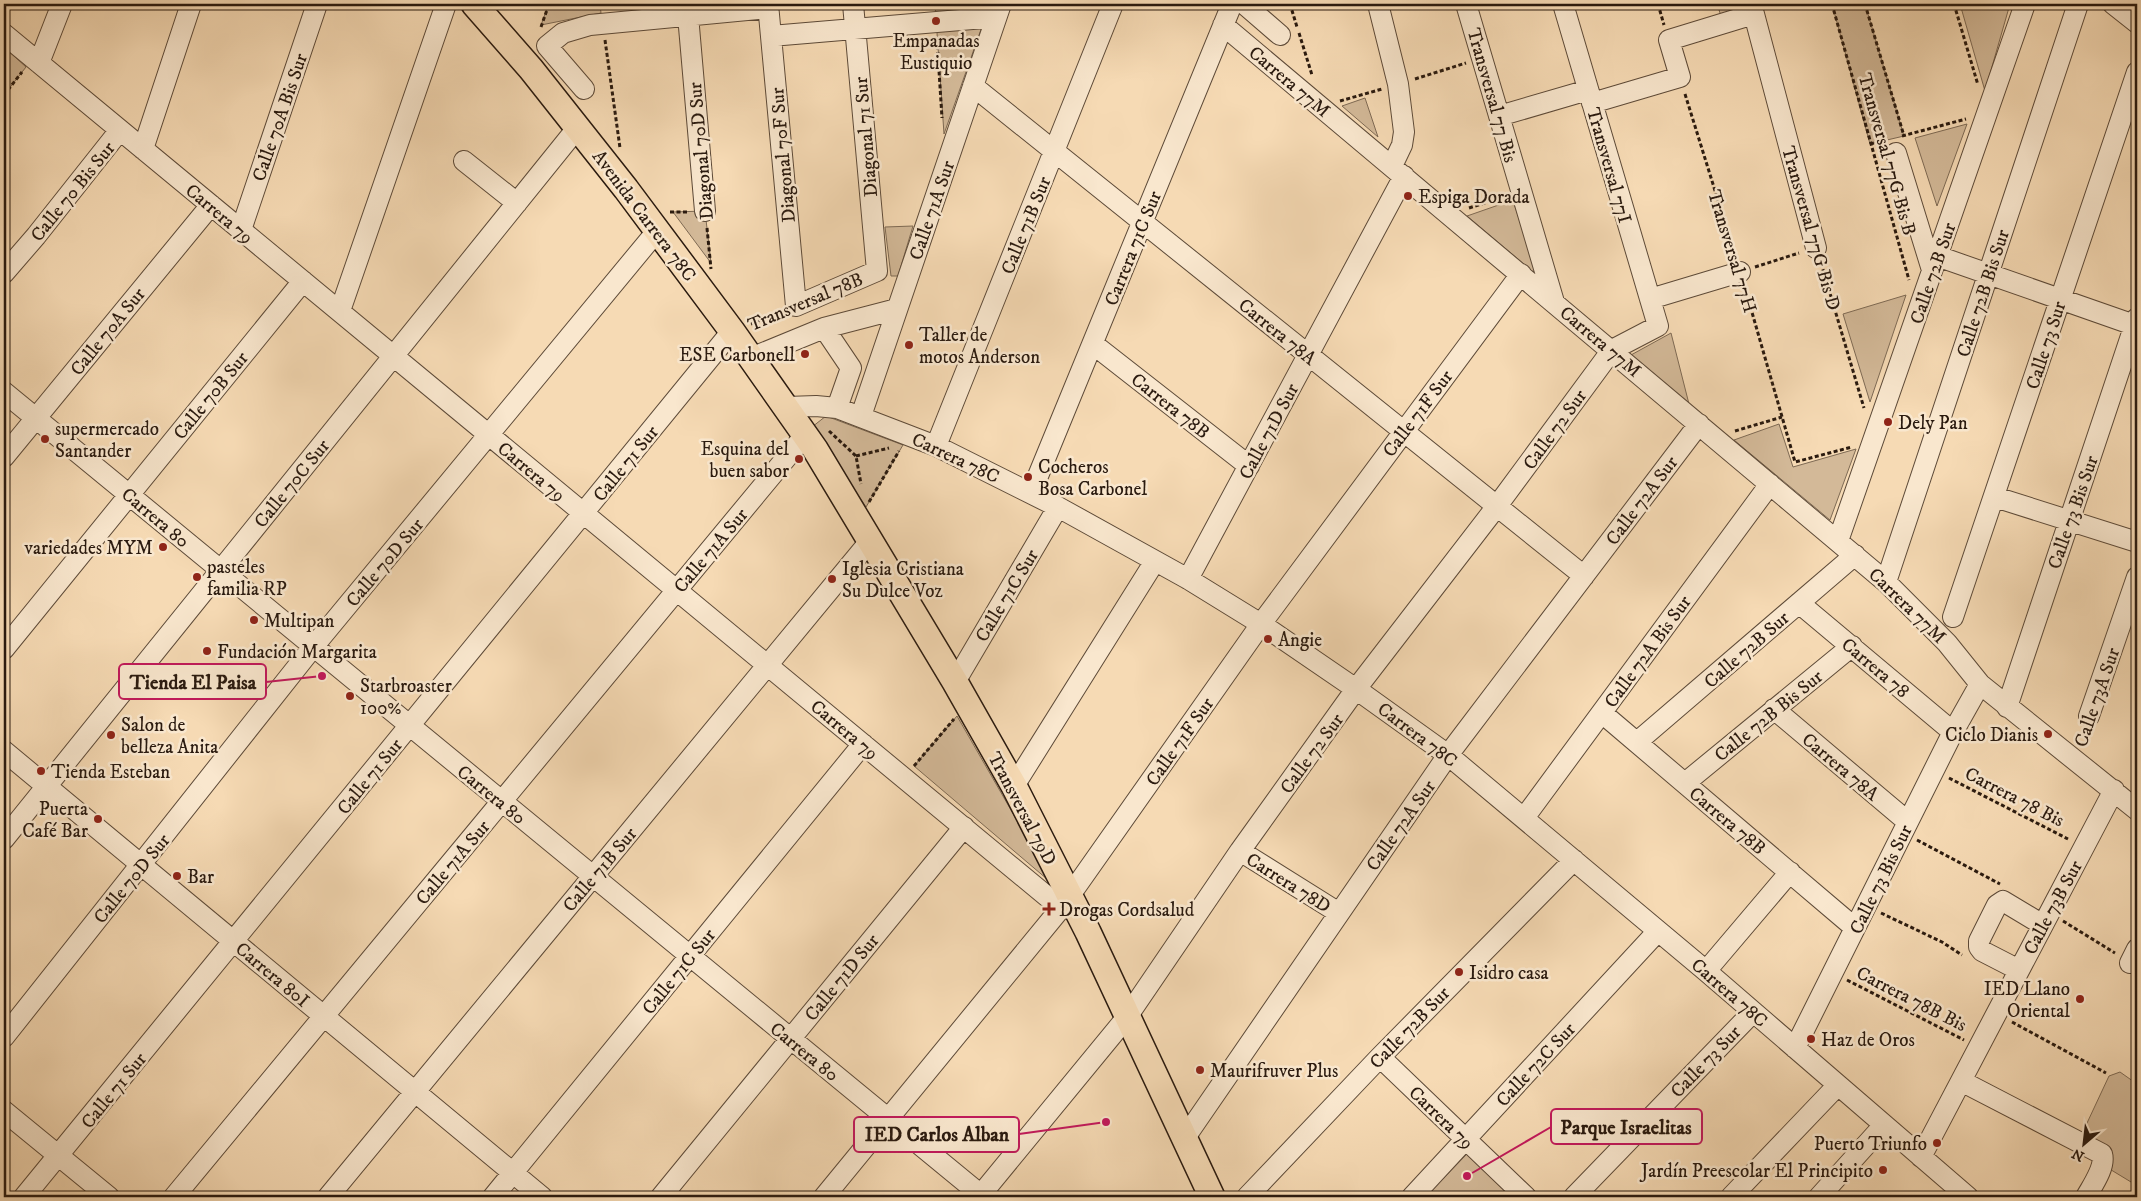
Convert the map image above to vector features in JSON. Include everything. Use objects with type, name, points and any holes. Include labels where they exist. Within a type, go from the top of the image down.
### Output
[{"type":"main road","name":"Avenida Carrera 78C","points":[[474,4],[661,222],[732,332],[806,434]]},
{"type":"main road","name":"Transversal 79D","points":[[806,434],[955,682],[1014,786],[1065,902],[1088,932],[1212,1197]]},
{"type":"street","points":[[36,60],[62,4]]},
{"type":"street","name":"Calle 70 Bis Sur","points":[[143,149],[191,4]]},
{"type":"street","name":"Calle 70A Bis Sur","points":[[241,230],[317,4]]},
{"type":"street","points":[[340,311],[446,4]]},
{"type":"street","name":"Diagonal 71 Sur","points":[[853,4],[877,271]]},
{"type":"street","name":"Calle 71B Sur","points":[[936,446],[1114,4]]},
{"type":"street","name":"Carrera 71C Sur","points":[[1031,493],[1232,4]]},
{"type":"street","points":[[1244,4],[1280,35]]},
{"type":"street","name":"Calle 71D Sur","points":[[1188,579],[1308,355],[1398,171],[1404,132],[1398,84],[1378,4]]},
{"type":"street","name":"Transversal 77 Bis","points":[[1466,4],[1554,302]]},
{"type":"street","name":"Transversal 77I","points":[[1563,4],[1658,326]]},
{"type":"street","name":"Calle 72B Sur","points":[[1838,542],[2025,4]]},
{"type":"street","name":"Calle 72B Bis Sur","points":[[1886,582],[2078,4]]},
{"type":"street","points":[[2113,4],[2137,23]]},
{"type":"street","points":[[584,89],[547,46],[562,33],[602,24],[688,10],[769,6]]},
{"type":"street","name":"Diagonal 70F Sur","points":[[769,6],[796,306]]},
{"type":"street","points":[[1499,116],[1680,76],[1669,40],[1751,9]]},
{"type":"street","name":"Transversal 77G Bis D","points":[[1751,9],[1816,248]]},
{"type":"street","name":"Diagonal 70D Sur","points":[[688,10],[705,211]]},
{"type":"street","points":[[771,36],[936,22],[998,10]]},
{"type":"street","name":"Calle 71A Sur","points":[[861,416],[998,10]]},
{"type":"street","name":"Carrera 77M","points":[[1223,25],[1855,555],[1886,582],[1947,642],[1980,684]]},
{"type":"street","name":"Carrera 79","points":[[4,34],[904,778],[964,827],[1065,902]]},
{"type":"street","points":[[547,89],[569,72]]},
{"type":"street","name":"Calle 73 Sur","points":[[1953,617],[2137,72]]},
{"type":"street","name":"Carrera 78A","points":[[973,86],[1584,576]]},
{"type":"street","name":"Calle 70C Sur","points":[[4,839],[578,127]]},
{"type":"street","name":"Calle 70 Bis Sur","points":[[4,273],[36,236],[120,130]]},
{"type":"street","points":[[1896,142],[1935,263],[1988,274],[2136,323]]},
{"type":"street","points":[[464,161],[517,203]]},
{"type":"street","name":"Calle 70A Sur","points":[[4,457],[211,205]]},
{"type":"street","name":"Calle 70D Sur","points":[[4,1036],[314,647],[661,222]]},
{"type":"street","name":"Transversal 78B","points":[[796,306],[877,271]]},
{"type":"street","points":[[1650,299],[1740,272]]},
{"type":"street","name":"Calle 71F Sur","points":[[824,1197],[1065,902],[1261,624],[1521,274]]},
{"type":"street","name":"Calle 70B Sur","points":[[4,649],[303,281]]},
{"type":"street","points":[[751,358],[824,328],[897,309]]},
{"type":"street","name":"Calle 73 Bis Sur","points":[[2007,707],[2136,323]]},
{"type":"street","name":"Calle 72 Sur","points":[[980,1196],[1127,1017],[1240,851],[1356,689],[1497,506],[1612,350],[1658,326]]},
{"type":"street","points":[[824,328],[850,368],[837,408]]},
{"type":"street","name":"Calle 71 Sur","points":[[24,1197],[732,332]]},
{"type":"street","name":"Carrera 78B","points":[[1093,344],[1249,466]]},
{"type":"street","name":"Carrera 80","points":[[4,392],[980,1196]]},
{"type":"street","name":"Carrera 78C","points":[[787,407],[816,406],[837,408],[936,446],[1058,507],[1188,579],[1261,624],[1448,755],[1706,971],[1968,1197]]},
{"type":"street","name":"Calle 72A Sur","points":[[1184,1139],[1448,755],[1699,424]]},
{"type":"street","name":"Calle 71A Sur","points":[[174,1197],[806,434]]},
{"type":"street","name":"Calle 72A Bis Sur","points":[[1524,818],[1770,484]]},
{"type":"street","points":[[1995,497],[2137,542]]},
{"type":"street","name":"Calle 71C Sur","points":[[955,682],[1058,507]]},
{"type":"street","name":"Calle 71B Sur","points":[[328,1197],[870,541]]},
{"type":"street","name":"Calle 72B Sur","points":[[1637,742],[1855,555]]},
{"type":"street","points":[[1014,786],[1156,561]]},
{"type":"street","name":"Calle 73A Sur","points":[[2089,716],[2137,577]]},
{"type":"street","name":"Carrera 78","points":[[1799,603],[1953,732]]},
{"type":"street","name":"Calle 72B Bis Sur","points":[[1685,783],[1852,646]]},
{"type":"street","points":[[1980,684],[2136,806]]},
{"type":"street","name":"Calle 73 Bis Sur","points":[[1795,1048],[1953,732],[1980,684]]},
{"type":"street","name":"Carrera 78A","points":[[1774,709],[1908,822]]},
{"type":"street","name":"Carrera 78B","points":[[1602,713],[1855,928]]},
{"type":"street","name":"Calle 71C Sur","points":[[493,1197],[863,744]]},
{"type":"street","name":"Carrera 80I","points":[[4,751],[542,1197]]},
{"type":"street","name":"Calle 73B Sur","points":[[1921,1156],[2114,790]]},
{"type":"street","name":"Calle 71D Sur","points":[[661,1197],[964,827]]},
{"type":"street","name":"Carrera 78D","points":[[1240,851],[1338,913]]},
{"type":"street","name":"Calle 72B Sur","points":[[1247,1197],[1380,1057],[1574,860]]},
{"type":"street","points":[[1706,971],[1790,872]]},
{"type":"street","points":[[2019,970],[1982,951],[1979,947],[1979,941],[1997,905],[2003,902],[2043,925]]},
{"type":"street","name":"Calle 72C Sur","points":[[1412,1197],[1658,931]]},
{"type":"street","name":"Calle 73 Sur","points":[[1574,1197],[1753,1012]]},
{"type":"street","name":"Carrera 79","points":[[1380,1057],[1526,1197]]},
{"type":"street","points":[[1960,1081],[2098,1151],[2103,1156],[2103,1161],[2086,1197]]},
{"type":"street","points":[[1731,1197],[1838,1085]]},
{"type":"street","points":[[4,1111],[109,1197]]},
{"type":"street","points":[[1819,1197],[1884,1125]]},
{"type":"path","points":[[1290,4],[1321,107]]},
{"type":"path","name":"Transversal 77G Bis B","points":[[1832,4],[1918,312]]},
{"type":"path","points":[[1865,4],[1896,142]]},
{"type":"path","points":[[1870,144],[1896,142],[1987,113],[1954,4]]},
{"type":"path","points":[[936,22],[943,125]]},
{"type":"path","points":[[602,24],[620,150]]},
{"type":"path","points":[[4,95],[36,60]]},
{"type":"path","name":"Transversal 77H","points":[[1680,76],[1740,272],[1794,462],[1874,441]]},
{"type":"path","points":[[1450,215],[1521,190]]},
{"type":"path","points":[[661,222],[705,211]]},
{"type":"path","name":"Diagonal 70D Sur","points":[[705,211],[712,272]]},
{"type":"path","points":[[1740,272],[1816,248]]},
{"type":"path","name":"Transversal 77G Bis D","points":[[1816,248],[1874,441]]},
{"type":"path","name":"Transversal 78B","points":[[732,332],[796,306]]},
{"type":"path","points":[[1715,437],[1782,417]]},
{"type":"path","points":[[856,456],[903,445],[866,507]]},
{"type":"path","points":[[904,778],[957,716]]},
{"type":"path","name":"Carrera 78 Bis","points":[[1934,770],[2084,847]]},
{"type":"path","points":[[1866,905],[1942,942],[1965,956]]},
{"type":"path","name":"Carrera 78B Bis","points":[[1833,973],[1978,1047]]},
{"type":"path","points":[[1996,1014],[2106,1073]]},
{"type":"shaded area","points":[[549,4],[600,4],[601,13],[541,25]]},
{"type":"shaded area","points":[[935,4],[990,4],[944,134]]},
{"type":"shaded area","points":[[1717,4],[1762,4],[1721,16]]},
{"type":"shaded area","points":[[1832,4],[1865,4],[1904,136],[1870,144]]},
{"type":"shaded area","points":[[1960,4],[2010,4],[1985,91]]},
{"type":"shaded area","points":[[4,47],[26,67],[4,95]]},
{"type":"shaded area","points":[[1365,98],[1378,137],[1342,106]]},
{"type":"shaded area","points":[[1967,124],[1937,206],[1915,138]]},
{"type":"shaded area","points":[[1513,200],[1537,275],[1467,216]]},
{"type":"shaded area","points":[[705,211],[711,263],[673,212]]},
{"type":"shaded area","points":[[913,226],[898,276],[891,276],[885,227]]},
{"type":"shaded area","points":[[1906,295],[1870,402],[1843,314]]},
{"type":"shaded area","points":[[1671,333],[1689,404],[1631,355]]},
{"type":"shaded area","points":[[826,416],[903,445],[866,507],[812,427]]},
{"type":"shaded area","points":[[1779,424],[1793,467],[1856,449],[1830,520],[1734,440]]},
{"type":"shaded area","points":[[957,716],[1054,885],[914,766]]},
{"type":"shaded area","points":[[2120,1072],[2137,1084],[2137,1165],[2131,1182],[2103,1165],[2080,1138],[2109,1076]]},
{"type":"shaded area","points":[[1467,1154],[1511,1197],[1425,1197]]},
{"type":"place","name":"Empanadas Eustiquio","points":[[936,21]]},
{"type":"place","name":"Espiga Dorada","points":[[1408,196]]},
{"type":"place","name":"Taller de motos Anderson","points":[[909,345]]},
{"type":"place","name":"ESE Carbonell","points":[[805,354]]},
{"type":"place","name":"Dely Pan","points":[[1888,422]]},
{"type":"place","name":"supermercado Santander","points":[[45,439]]},
{"type":"place","name":"Esquina del buen sabor","points":[[799,459]]},
{"type":"place","name":"Cocheros Bosa Carbonel","points":[[1028,477]]},
{"type":"place","name":"variedades MYM","points":[[163,547]]},
{"type":"place","name":"pasteles familia RP","points":[[197,577]]},
{"type":"place","name":"Iglesia Cristiana Su Dulce Voz","points":[[832,579]]},
{"type":"place","name":"Multipan","points":[[254,620]]},
{"type":"place","name":"Angie","points":[[1268,639]]},
{"type":"place","name":"Fundación Margarita","points":[[207,651]]},
{"type":"place","name":"Tienda El Paisa","points":[[322,676]]},
{"type":"place","name":"Starbroaster 100%","points":[[350,696]]},
{"type":"place","name":"Ciclo Dianis","points":[[2048,734]]},
{"type":"place","name":"Salon de belleza Anita","points":[[111,735]]},
{"type":"place","name":"Tienda Esteban","points":[[41,771]]},
{"type":"place","name":"Puerta Café Bar","points":[[98,819]]},
{"type":"place","name":"Bar","points":[[177,876]]},
{"type":"place","name":"Drogas Cordsalud","points":[[1049,909]]},
{"type":"place","name":"Isidro casa","points":[[1459,972]]},
{"type":"place","name":"IED Llano Oriental","points":[[2080,999]]},
{"type":"place","name":"Haz de Oros","points":[[1811,1039]]},
{"type":"place","name":"Maurifruver Plus","points":[[1200,1070]]},
{"type":"place","name":"IED Carlos Alban","points":[[1106,1122]]},
{"type":"place","name":"Puerto Triunfo","points":[[1937,1143]]},
{"type":"place","name":"Jardín Preescolar El Principito","points":[[1883,1170]]},
{"type":"place","name":"Parque Israelitas","points":[[1467,1176]]}]
